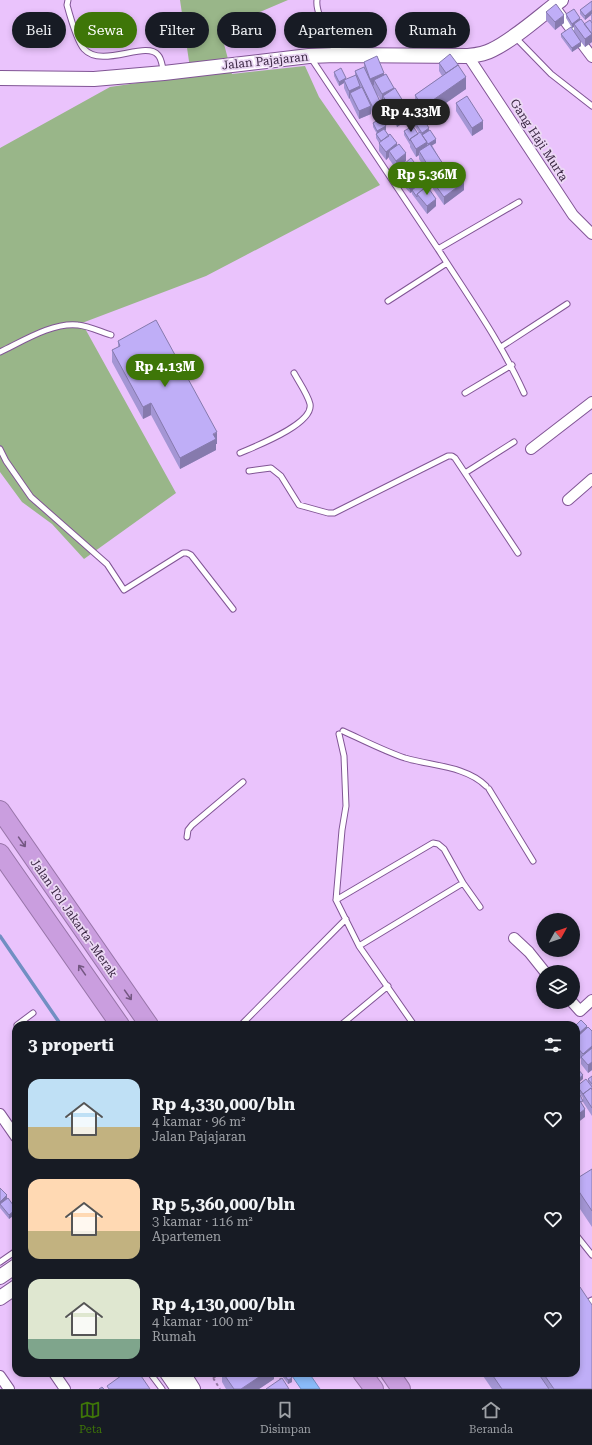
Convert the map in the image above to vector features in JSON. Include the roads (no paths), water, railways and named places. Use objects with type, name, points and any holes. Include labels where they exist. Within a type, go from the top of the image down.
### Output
[{"type":"highway","name":"Jalan Tol Jakarta–Merak","points":[[0,810],[146,1021]]},
{"type":"highway","name":"Jalan Tol Jakarta–Merak","points":[[0,853],[117,1021]]},
{"type":"highway","points":[[365,1377],[374,1389]]},
{"type":"highway","points":[[393,1377],[401,1389]]},
{"type":"main road","name":"Jalan Pajajaran","points":[[0,78],[94,78],[164,73],[309,56],[480,55],[493,50],[558,3]]},
{"type":"main road","points":[[0,1277],[12,1269]]},
{"type":"main road","points":[[0,1298],[12,1290]]},
{"type":"main road","points":[[170,1377],[178,1389]]},
{"type":"main road","points":[[185,1377],[193,1389]]},
{"type":"street","points":[[558,3],[592,57]]},
{"type":"street","name":"Gang Haji Murta","points":[[468,56],[573,215],[592,234]]},
{"type":"street","points":[[532,449],[592,402]]},
{"type":"street","points":[[568,500],[592,479]]},
{"type":"street","points":[[514,938],[529,952],[539,965]]},
{"type":"street","points":[[578,1009],[580,1012],[592,1000]]},
{"type":"street","points":[[0,1114],[12,1131]]},
{"type":"street","points":[[0,1376],[9,1389]]},
{"type":"street","points":[[57,1377],[65,1389]]},
{"type":"lane","points":[[68,0],[66,6],[83,48],[93,56],[109,56],[138,51],[154,51],[161,61],[164,73]]},
{"type":"lane","points":[[317,0],[316,6],[336,55]]},
{"type":"lane","points":[[514,36],[551,74],[592,106]]},
{"type":"lane","points":[[309,56],[438,249],[501,347],[512,365],[524,393]]},
{"type":"lane","points":[[438,249],[519,202]]},
{"type":"lane","points":[[388,301],[447,263]]},
{"type":"lane","points":[[501,347],[567,304]]},
{"type":"lane","points":[[0,352],[45,331],[63,325],[79,325],[111,335]]},
{"type":"lane","points":[[465,392],[512,365]]},
{"type":"lane","points":[[240,453],[282,434],[302,422],[306,417],[310,410],[310,403],[294,373]]},
{"type":"lane","points":[[465,473],[514,442]]},
{"type":"lane","points":[[0,449],[6,462],[31,497],[107,564],[124,590],[176,557],[187,553],[191,555],[233,609]]},
{"type":"lane","points":[[249,471],[271,468],[281,476],[299,505],[302,507],[334,513],[448,456],[452,456],[455,458],[518,553]]},
{"type":"lane","points":[[411,1021],[359,946],[336,900],[342,830],[346,806],[344,756],[341,732],[405,758],[464,772],[480,780],[487,788],[533,861]]},
{"type":"lane","points":[[187,837],[188,830],[192,825],[243,782]]},
{"type":"lane","points":[[336,900],[433,843],[438,844],[444,849],[463,883],[480,907]]},
{"type":"lane","points":[[359,946],[463,883]]},
{"type":"lane","points":[[245,1021],[346,919]]},
{"type":"lane","points":[[346,1021],[388,986]]},
{"type":"lane","points":[[22,1021],[33,1013]]},
{"type":"lane","points":[[580,1240],[592,1255]]},
{"type":"lane","points":[[0,1262],[12,1254]]},
{"type":"lane","points":[[592,1300],[590,1301],[588,1308],[592,1314]]},
{"type":"lane","points":[[153,1377],[162,1389]]},
{"type":"water","points":[[293,1377],[312,1377],[320,1389],[301,1389]]},
{"type":"waterway","points":[[0,936],[58,1021]]}]
